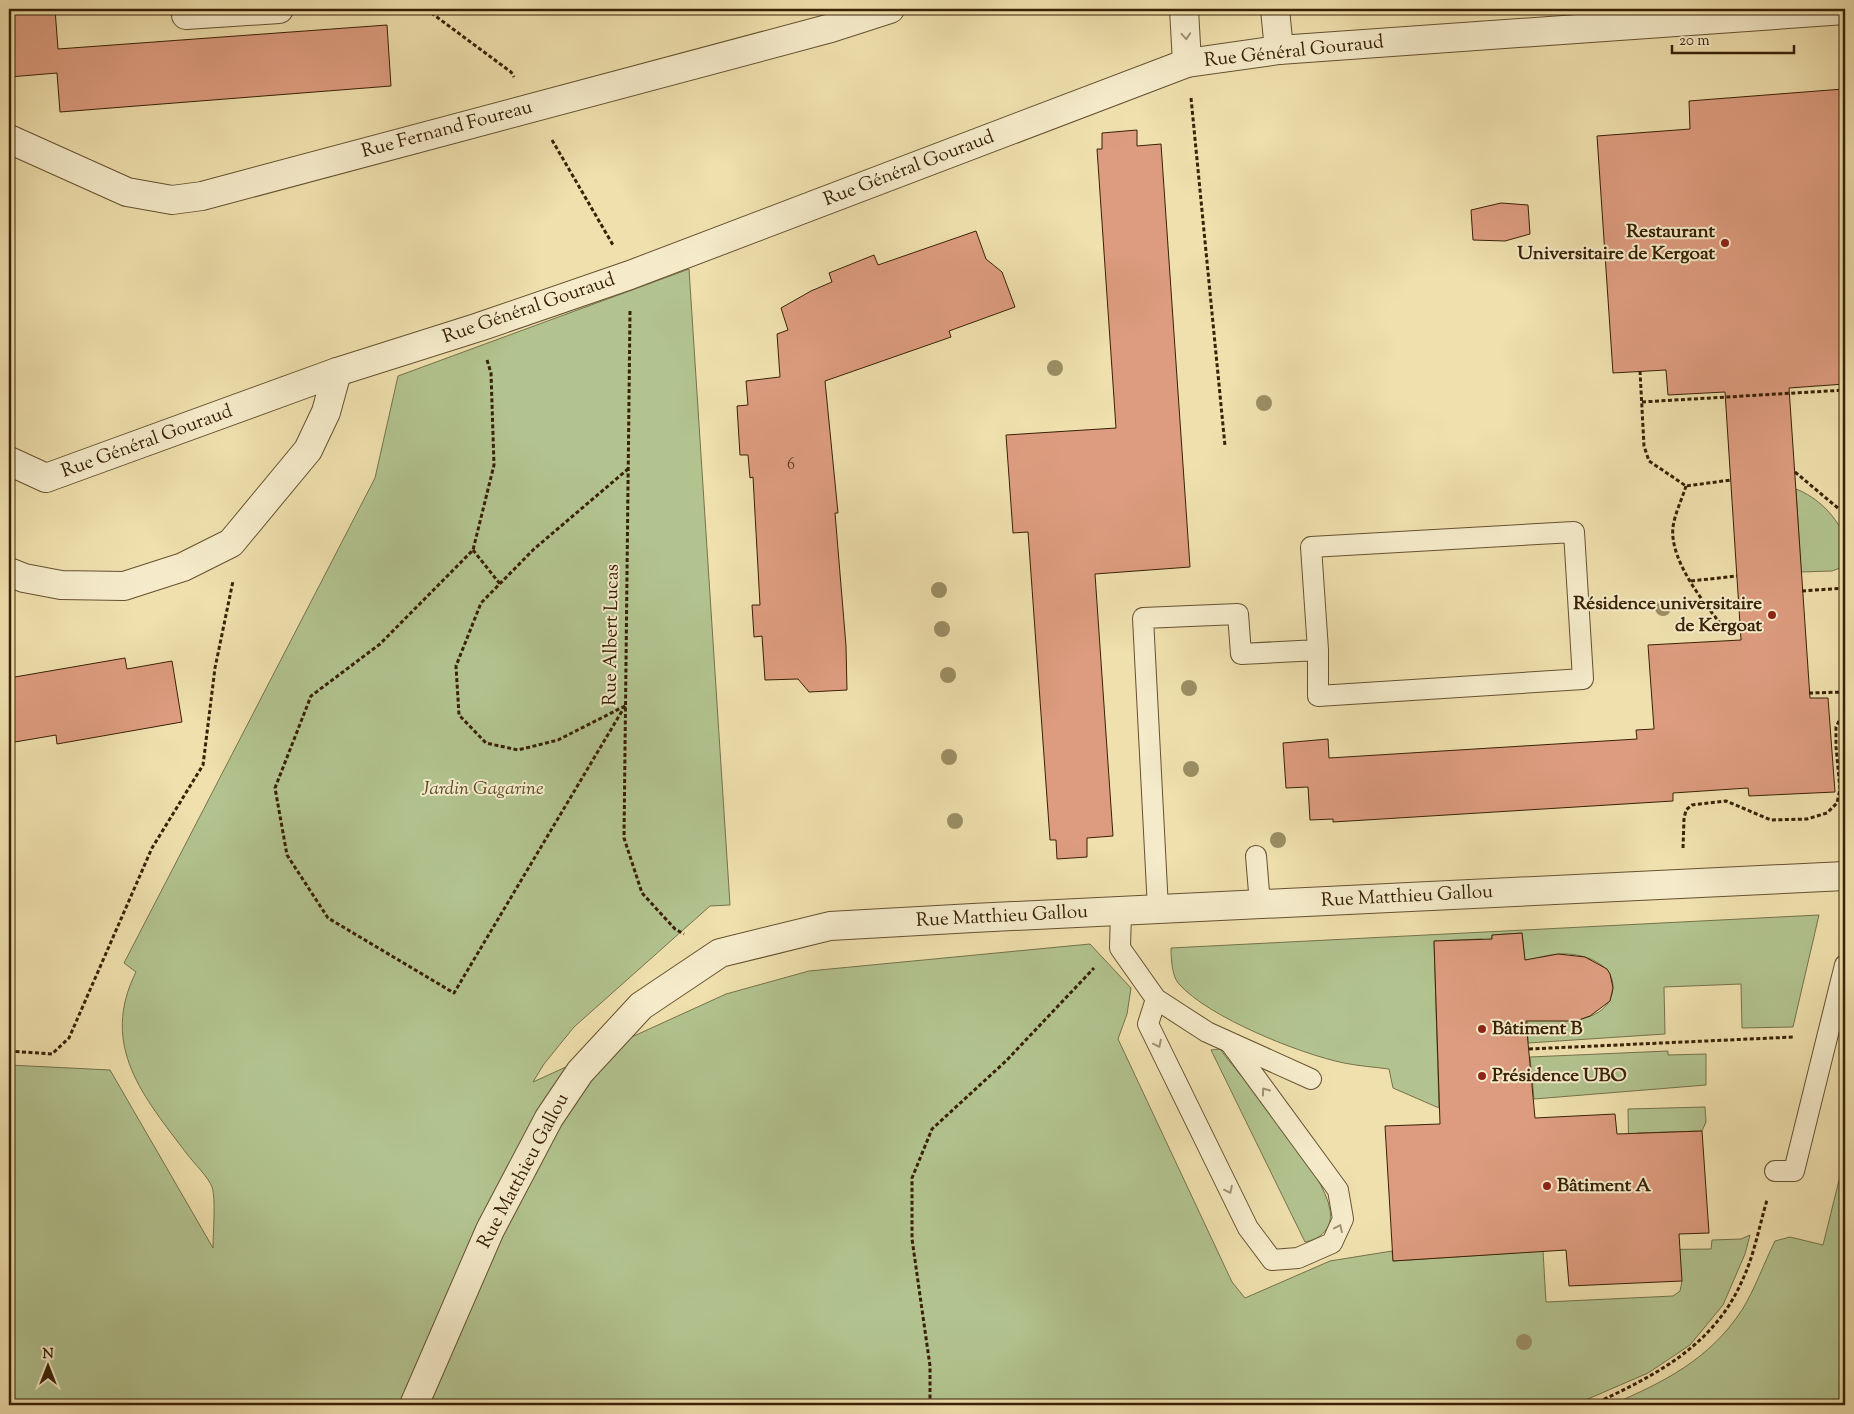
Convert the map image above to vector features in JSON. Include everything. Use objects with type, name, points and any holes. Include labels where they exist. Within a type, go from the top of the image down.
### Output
[{"type":"street","points":[[186,9],[186,15],[279,9]]},
{"type":"street","name":"Rue Fernand Foureau","points":[[9,139],[126,192],[172,200],[202,196],[822,30],[890,9]]},
{"type":"street","points":[[1184,9],[1188,62]]},
{"type":"street","points":[[1275,9],[1279,50]]},
{"type":"street","name":"Rue Général Gouraud","points":[[9,461],[46,478],[337,372],[478,328],[630,275],[1188,62],[1279,50],[1845,10]]},
{"type":"street","points":[[14,579],[61,585],[124,586],[183,566],[231,543],[308,450],[326,412],[337,372]]},
{"type":"street","name":"Rue Matthieu Gallou","points":[[414,1405],[490,1230],[548,1118],[580,1072],[641,1006],[720,953],[830,926],[1845,876]]},
{"type":"lane","points":[[1574,532],[1583,679],[1318,696],[1318,650],[1311,547],[1574,532]]},
{"type":"lane","points":[[1158,909],[1143,618],[1238,614],[1241,654],[1318,650]]},
{"type":"lane","points":[[1256,856],[1260,904]]},
{"type":"lane","points":[[1121,911],[1120,948],[1156,999],[1207,1032],[1311,1079]]},
{"type":"lane","points":[[1776,1171],[1794,1171],[1845,965]]},
{"type":"lane","points":[[1156,999],[1148,1024],[1248,1228],[1272,1260],[1298,1258],[1332,1243],[1343,1219],[1338,1190],[1231,1044]]},
{"type":"path","points":[[426,9],[511,72],[630,275]]},
{"type":"path","points":[[1188,62],[1225,446]]},
{"type":"path","name":"Rue Albert Lucas","points":[[630,275],[624,838],[642,893],[675,929],[720,953]]},
{"type":"path","points":[[478,328],[491,372],[494,466],[473,550],[380,644],[311,696],[275,788],[287,855],[328,918],[454,993],[625,706]]},
{"type":"path","points":[[1640,371],[1644,446],[1649,461],[1686,486],[1731,480]]},
{"type":"path","points":[[1642,402],[1845,390]]},
{"type":"path","points":[[625,706],[558,740],[518,750],[486,743],[459,715],[456,666],[481,603],[534,549],[628,469]]},
{"type":"path","points":[[1795,472],[1845,514]]},
{"type":"path","points":[[1686,486],[1673,528],[1676,549],[1691,581],[1728,633]]},
{"type":"path","points":[[9,1051],[52,1054],[69,1038],[152,848],[203,765],[215,668],[244,527]]},
{"type":"path","points":[[473,550],[500,584]]},
{"type":"path","points":[[1691,581],[1737,576]]},
{"type":"path","points":[[1802,591],[1845,588]]},
{"type":"path","points":[[1809,693],[1845,692]]},
{"type":"path","points":[[1683,851],[1684,818],[1686,810],[1692,805],[1726,801],[1771,820],[1807,819],[1827,813],[1837,804],[1840,789],[1836,727],[1845,709]]},
{"type":"path","points":[[930,1405],[930,1366],[912,1239],[912,1178],[932,1128],[1006,1061],[1094,968],[1098,960]]},
{"type":"path","points":[[1530,1049],[1828,1035]]},
{"type":"path","points":[[1592,1405],[1682,1357],[1718,1323],[1743,1281],[1776,1171]]},
{"type":"green space","name":"Jardin Gagarine","points":[[689,269],[730,905],[710,906],[574,1027],[544,1064],[533,1082],[726,994],[809,971],[1090,944],[1131,988],[1127,1014],[1118,1039],[1232,1282],[1245,1298],[1330,1261],[1392,1251],[1393,1261],[1543,1251],[1546,1302],[1673,1296],[1680,1291],[1682,1281],[1624,1250],[1711,1249],[1712,1240],[1741,1239],[1750,1235],[1745,1254],[1723,1305],[1690,1345],[1648,1373],[1574,1405],[9,1405],[9,1065],[110,1070],[213,1248],[214,1208],[212,1187],[142,1091],[125,1047],[122,1024],[126,999],[136,972],[124,963],[375,478],[398,376]]},
{"type":"green space","points":[[1796,489],[1812,497],[1826,509],[1837,523],[1846,542],[1845,566],[1832,571],[1801,572]]},
{"type":"green space","points":[[1819,915],[1793,1027],[1742,1028],[1741,984],[1664,987],[1665,1034],[1528,1043],[1527,1015],[1562,1021],[1576,1020],[1599,1012],[1607,1004],[1612,994],[1613,984],[1605,968],[1588,958],[1568,954],[1546,956],[1525,962],[1522,933],[1492,935],[1491,947],[1482,939],[1434,941],[1439,1108],[1393,1088],[1389,1069],[1344,1063],[1304,1052],[1256,1033],[1232,1021],[1211,1009],[1179,984],[1173,972],[1171,957],[1171,948]]},
{"type":"green space","points":[[1220,1049],[1283,1128],[1325,1194],[1330,1210],[1330,1222],[1325,1232],[1311,1241],[1305,1242],[1211,1050]]},
{"type":"green space","points":[[1668,1051],[1668,1055],[1706,1054],[1706,1085],[1534,1099],[1530,1057]]},
{"type":"green space","points":[[1705,1107],[1706,1122],[1702,1131],[1637,1133],[1629,1168],[1628,1109]]},
{"type":"green space","points":[[1845,1156],[1845,1405],[1611,1405],[1684,1368],[1715,1343],[1742,1310],[1775,1241],[1790,1237],[1823,1245]]},
{"type":"building","points":[[9,9],[55,9],[58,49],[387,25],[391,86],[60,112],[57,73],[9,77]]},
{"type":"building","points":[[1843,89],[1845,130],[1845,384],[1789,388],[1810,698],[1828,698],[1835,792],[1749,796],[1748,788],[1673,793],[1673,801],[1333,822],[1333,819],[1310,820],[1308,787],[1286,788],[1283,743],[1328,739],[1329,758],[1637,739],[1636,730],[1654,729],[1648,645],[1741,640],[1725,392],[1668,395],[1666,370],[1613,373],[1597,136],[1690,129],[1689,101]]},
{"type":"building","points":[[1137,130],[1137,146],[1161,144],[1190,567],[1095,574],[1113,836],[1087,838],[1087,857],[1057,859],[1056,840],[1050,840],[1028,532],[1013,533],[1006,435],[1116,428],[1097,149],[1102,149],[1102,133]]},
{"type":"building","points":[[1501,203],[1528,205],[1530,234],[1505,241],[1473,240],[1471,210]]},
{"type":"building","points":[[976,231],[986,259],[1002,272],[1015,307],[949,331],[951,337],[825,381],[838,513],[835,513],[846,646],[847,690],[809,692],[798,679],[765,680],[762,636],[754,637],[752,605],[760,605],[753,477],[750,478],[748,455],[740,455],[737,406],[748,405],[746,381],[780,377],[777,334],[788,330],[781,308],[811,291],[832,282],[829,273],[874,255],[878,265]]},
{"type":"building","points":[[125,658],[127,669],[172,661],[182,722],[57,744],[56,735],[9,743],[9,678]]},
{"type":"building","points":[[1522,933],[1525,960],[1558,954],[1585,957],[1607,969],[1613,988],[1610,1001],[1590,1016],[1576,1021],[1526,1021],[1535,1118],[1615,1114],[1617,1134],[1702,1131],[1709,1233],[1679,1234],[1682,1281],[1569,1286],[1566,1250],[1393,1261],[1385,1126],[1440,1124],[1434,941],[1492,939],[1492,935]]},
{"type":"place","name":"Restaurant Universitaire de Kergoat","points":[[1725,243]]},
{"type":"place","name":"Résidence universitaire de Kergoat","points":[[1772,615]]},
{"type":"place","name":"Bâtiment B","points":[[1482,1029]]},
{"type":"place","name":"Présidence UBO","points":[[1482,1076]]},
{"type":"place","name":"Bâtiment A","points":[[1547,1186]]}]
